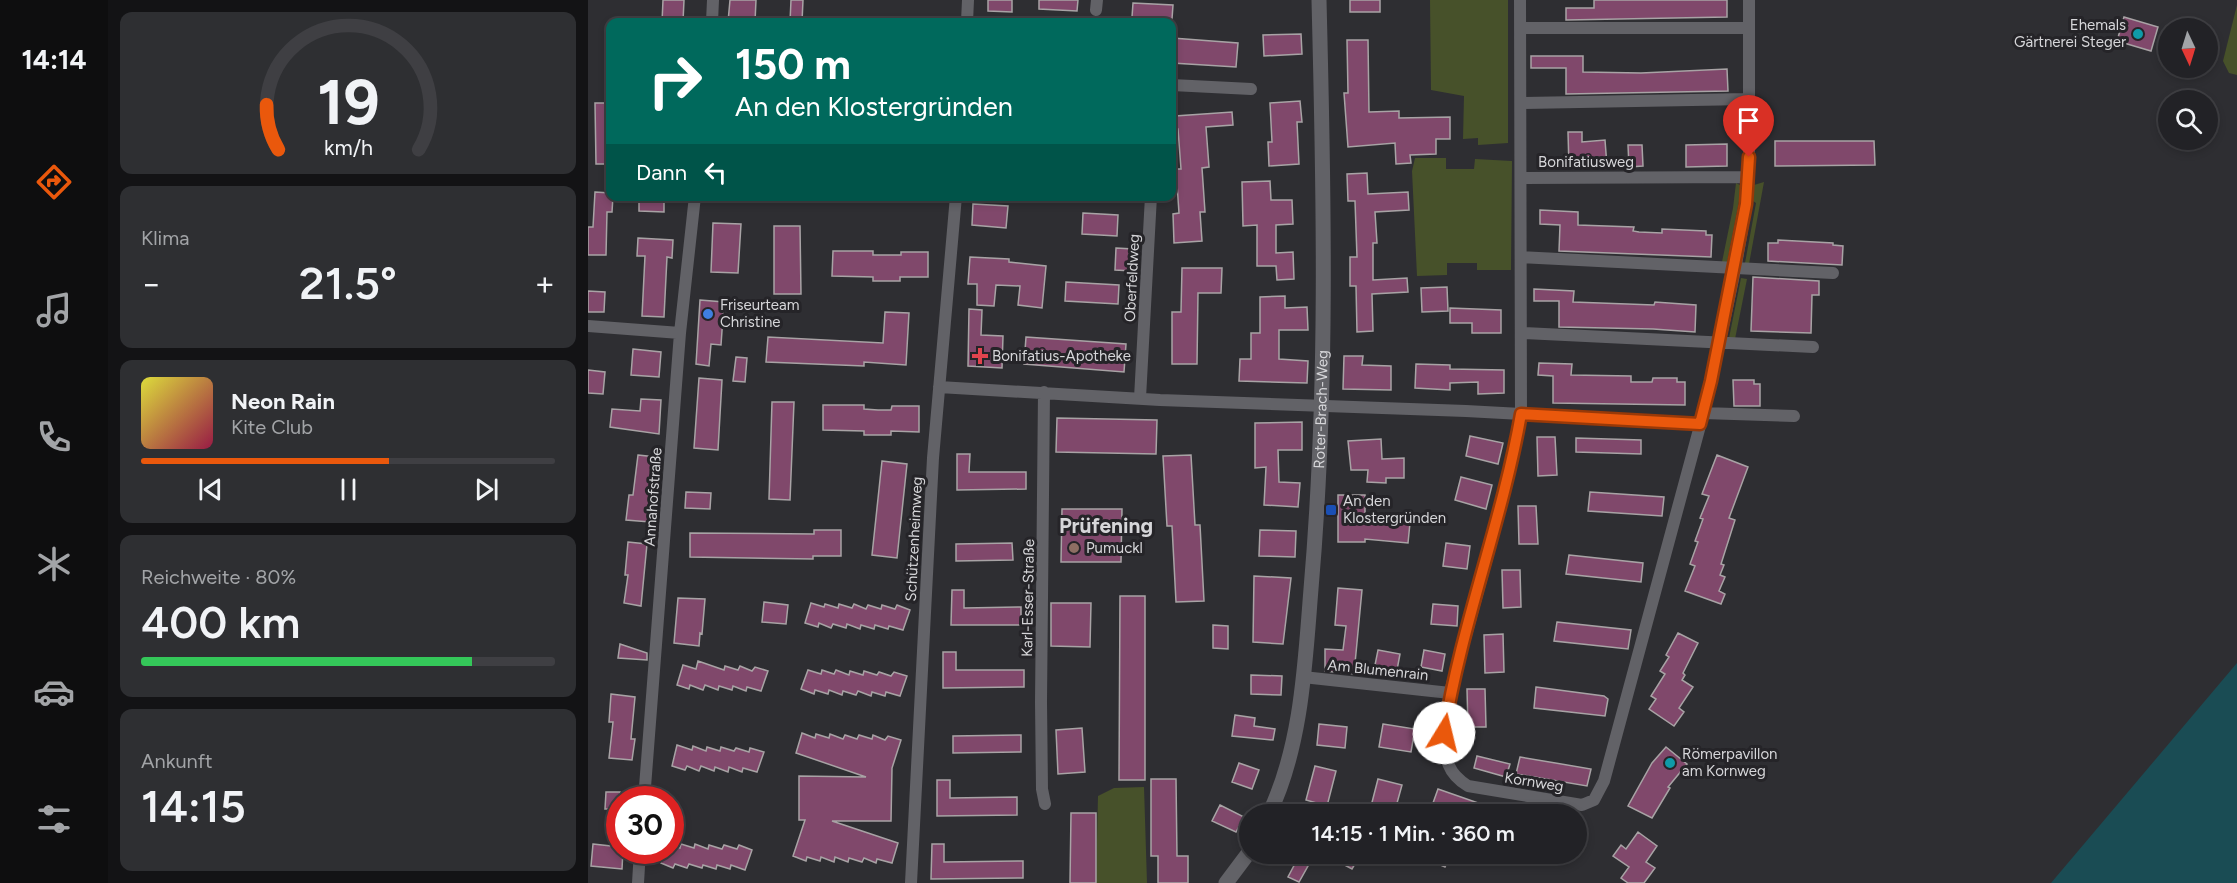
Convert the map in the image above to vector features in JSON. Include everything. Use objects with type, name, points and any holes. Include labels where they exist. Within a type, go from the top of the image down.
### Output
[{"type":"street","points":[[712,18],[713,0]]},
{"type":"street","points":[[967,18],[968,0]]},
{"type":"street","name":"Roter-Brach-Weg","points":[[1272,804],[1295,729],[1303,677],[1318,501],[1323,404],[1322,91],[1319,0]]},
{"type":"street","name":"Bonifatiusweg","points":[[1520,0],[1521,414]]},
{"type":"street","points":[[1701,418],[1719,342],[1746,204],[1749,177],[1749,0]]},
{"type":"street","points":[[1520,28],[1749,28]]},
{"type":"street","points":[[1176,85],[1251,89]]},
{"type":"street","points":[[1521,104],[1748,99]]},
{"type":"street","name":"Bonifatiusweg","points":[[1521,178],[1749,177]]},
{"type":"street","name":"Annahofstraße","points":[[645,786],[680,333],[694,201]]},
{"type":"street","name":"Schützenheimweg","points":[[911,883],[933,458],[956,201]]},
{"type":"street","name":"Oberfeldweg","points":[[1140,398],[1151,201]]},
{"type":"street","points":[[1521,257],[1833,273]]},
{"type":"street","points":[[588,326],[680,333]]},
{"type":"street","points":[[1522,333],[1813,347]]},
{"type":"street","points":[[939,387],[1521,414],[1701,418],[1794,416]]},
{"type":"street","name":"Karl-Esser-Straße","points":[[1044,392],[1041,702],[1042,789],[1045,804]]},
{"type":"street","name":"Kornweg","points":[[1521,414],[1513,457],[1450,693],[1444,733],[1449,767],[1455,778],[1468,786],[1582,805],[1594,800],[1604,781],[1701,418]]},
{"type":"street","name":"Am Blumenrain","points":[[1303,677],[1450,693]]},
{"type":"street","points":[[638,883],[639,864]]},
{"type":"street","points":[[1226,883],[1240,864]]},
{"type":"green space","points":[[1430,0],[1508,0],[1508,143],[1478,145],[1478,138],[1463,139],[1464,96],[1431,90]]},
{"type":"green space","points":[[2237,5],[2237,75],[2229,73],[2223,61]]},
{"type":"green space","points":[[1415,158],[1446,158],[1446,169],[1474,169],[1475,159],[1512,161],[1511,270],[1477,270],[1477,263],[1447,263],[1447,275],[1417,276],[1412,171]]},
{"type":"green space","points":[[1764,182],[1749,264],[1745,263],[1756,203],[1753,201],[1754,185]]},
{"type":"green space","points":[[1736,183],[1742,186],[1727,263],[1722,262]]},
{"type":"green space","points":[[1741,278],[1747,279],[1735,339],[1729,338]]},
{"type":"green space","points":[[1144,787],[1147,883],[1096,883],[1098,796],[1114,788]]},
{"type":"water","points":[[2237,663],[2237,883],[2051,883]]},
{"type":"building","points":[[663,0],[684,0],[683,18],[662,18]]},
{"type":"building","points":[[730,0],[756,0],[755,18],[728,18]]},
{"type":"building","points":[[791,0],[803,0],[802,18],[790,18]]},
{"type":"building","points":[[988,0],[1012,0],[1012,12],[988,11]]},
{"type":"building","points":[[1039,0],[1078,0],[1077,11],[1039,9]]},
{"type":"building","points":[[1350,0],[1380,0],[1380,12],[1350,12]]},
{"type":"building","points":[[1594,0],[1727,0],[1727,17],[1566,20],[1566,8],[1594,8]]},
{"type":"building","points":[[1133,3],[1173,5],[1172,18],[1132,17]]},
{"type":"building","name":"Ehemals Gärtnerei Steger","points":[[2124,17],[2158,27],[2151,51],[2117,41]]},
{"type":"building","points":[[1301,34],[1302,54],[1264,56],[1263,35]]},
{"type":"building","points":[[1176,38],[1238,43],[1236,67],[1176,63]]},
{"type":"building","points":[[1347,40],[1368,40],[1369,112],[1399,111],[1399,118],[1450,117],[1450,139],[1436,139],[1436,154],[1410,155],[1411,163],[1396,164],[1395,143],[1348,147],[1344,93],[1348,93]]},
{"type":"building","points":[[1531,56],[1583,56],[1583,72],[1641,73],[1727,69],[1728,91],[1566,94],[1566,68],[1531,68]]},
{"type":"building","points":[[1300,101],[1302,122],[1297,122],[1299,164],[1269,166],[1268,142],[1272,142],[1270,103]]},
{"type":"building","points":[[595,103],[606,103],[606,164],[596,164]]},
{"type":"building","points":[[1232,112],[1233,125],[1206,127],[1209,167],[1202,168],[1205,212],[1200,212],[1202,241],[1174,243],[1173,214],[1179,213],[1176,169],[1181,169],[1176,116]]},
{"type":"building","points":[[1568,132],[1582,132],[1582,142],[1605,140],[1607,166],[1569,168]]},
{"type":"building","points":[[1775,141],[1874,141],[1875,165],[1775,166]]},
{"type":"building","points":[[1727,144],[1727,166],[1686,167],[1686,145]]},
{"type":"building","points":[[1628,145],[1642,145],[1643,166],[1629,167]]},
{"type":"building","points":[[1367,173],[1368,194],[1408,192],[1409,210],[1375,212],[1377,243],[1373,243],[1373,280],[1407,278],[1408,292],[1372,294],[1373,331],[1357,332],[1356,286],[1350,286],[1350,257],[1357,257],[1355,201],[1348,201],[1347,174]]},
{"type":"building","points":[[1270,181],[1271,200],[1292,200],[1293,224],[1276,225],[1276,253],[1293,252],[1294,279],[1277,280],[1276,266],[1257,266],[1257,225],[1243,226],[1242,182]]},
{"type":"building","points":[[595,192],[606,193],[606,201],[613,201],[612,212],[607,212],[606,255],[588,255],[588,227],[593,227]]},
{"type":"building","points":[[639,201],[664,201],[664,212],[639,211]]},
{"type":"building","points":[[973,204],[1008,206],[1006,228],[972,225]]},
{"type":"building","points":[[1540,210],[1578,212],[1578,225],[1634,227],[1633,231],[1639,232],[1662,233],[1662,229],[1706,231],[1706,235],[1712,235],[1711,257],[1559,251],[1560,225],[1540,224]]},
{"type":"building","points":[[1083,213],[1118,215],[1117,236],[1082,234]]},
{"type":"building","points":[[713,223],[741,224],[738,273],[711,272]]},
{"type":"building","points":[[774,226],[800,226],[801,294],[774,294]]},
{"type":"building","points":[[638,238],[673,240],[672,258],[667,257],[664,317],[642,316],[645,256],[637,256]]},
{"type":"building","points":[[1778,240],[1833,243],[1833,245],[1843,246],[1842,265],[1768,261],[1768,243],[1778,243]]},
{"type":"building","points":[[1116,248],[1133,249],[1133,271],[1115,270]]},
{"type":"building","points":[[833,251],[873,251],[873,255],[928,252],[928,277],[900,277],[900,281],[873,281],[873,277],[832,276]]},
{"type":"building","points":[[970,257],[1009,259],[1009,262],[1046,266],[1042,308],[1018,305],[1020,286],[996,285],[994,306],[977,305],[977,284],[968,284]]},
{"type":"building","points":[[1182,268],[1222,268],[1221,293],[1198,293],[1197,364],[1172,364],[1172,312],[1181,312]]},
{"type":"building","points":[[1753,277],[1819,281],[1819,295],[1812,295],[1811,333],[1751,331]]},
{"type":"building","points":[[1066,282],[1119,285],[1118,304],[1065,301]]},
{"type":"building","points":[[1447,287],[1448,311],[1422,312],[1421,288]]},
{"type":"building","points":[[1534,289],[1574,291],[1573,302],[1654,305],[1655,302],[1696,305],[1695,332],[1559,327],[1559,301],[1534,301]]},
{"type":"building","points":[[588,291],[605,292],[604,312],[588,312]]},
{"type":"building","points":[[1285,296],[1285,308],[1307,307],[1308,330],[1279,330],[1279,359],[1308,361],[1307,383],[1239,381],[1240,359],[1251,359],[1251,333],[1260,333],[1260,297]]},
{"type":"building","points":[[700,300],[724,302],[721,345],[711,344],[709,366],[696,364]]},
{"type":"building","points":[[1450,308],[1501,310],[1501,333],[1472,333],[1472,323],[1450,323]]},
{"type":"building","points":[[969,309],[982,310],[981,335],[1003,336],[1002,368],[968,366]]},
{"type":"building","points":[[885,312],[909,313],[906,365],[864,362],[864,366],[766,362],[768,337],[883,343]]},
{"type":"building","points":[[1026,337],[1126,344],[1124,372],[1024,364]]},
{"type":"building","points":[[633,349],[661,352],[659,377],[631,375]]},
{"type":"building","points":[[1344,356],[1363,356],[1362,365],[1391,366],[1391,390],[1343,389]]},
{"type":"building","points":[[736,357],[747,358],[745,382],[733,381]]},
{"type":"building","points":[[1539,363],[1572,364],[1571,375],[1631,376],[1631,382],[1652,382],[1653,378],[1677,378],[1677,382],[1685,382],[1685,405],[1553,403],[1553,376],[1538,375]]},
{"type":"building","points":[[1416,364],[1450,365],[1450,369],[1504,370],[1504,393],[1478,394],[1478,382],[1450,383],[1450,390],[1415,388]]},
{"type":"building","points":[[588,370],[605,372],[603,394],[588,393]]},
{"type":"building","points":[[699,378],[722,380],[718,450],[694,448]]},
{"type":"building","points":[[1733,380],[1754,380],[1754,384],[1760,384],[1760,406],[1734,406]]},
{"type":"building","points":[[641,399],[661,400],[659,434],[610,427],[612,409],[640,411]]},
{"type":"building","points":[[772,402],[794,402],[790,500],[769,499]]},
{"type":"building","points":[[823,405],[864,405],[864,409],[878,410],[891,410],[892,406],[919,406],[919,432],[891,431],[891,435],[864,435],[864,431],[823,430]]},
{"type":"building","points":[[1057,418],[1157,420],[1156,454],[1056,452]]},
{"type":"building","points":[[1302,422],[1302,450],[1278,450],[1279,482],[1300,483],[1298,507],[1264,505],[1266,467],[1255,468],[1255,423]]},
{"type":"building","points":[[1470,436],[1503,443],[1498,464],[1466,456]]},
{"type":"building","points":[[1537,437],[1555,437],[1557,475],[1538,476]]},
{"type":"building","points":[[1576,438],[1641,440],[1641,454],[1576,452]]},
{"type":"building","points":[[1381,439],[1382,459],[1404,458],[1404,478],[1386,478],[1386,483],[1367,482],[1368,470],[1351,470],[1348,441]]},
{"type":"building","points":[[957,454],[970,454],[969,472],[1026,472],[1026,489],[957,490]]},
{"type":"building","points":[[638,455],[656,457],[650,522],[626,520],[629,495],[633,495]]},
{"type":"building","points":[[1191,455],[1195,525],[1200,525],[1204,601],[1176,602],[1172,526],[1167,526],[1163,456]]},
{"type":"building","points":[[1717,455],[1748,467],[1729,518],[1735,520],[1721,564],[1724,565],[1720,575],[1725,577],[1719,591],[1725,594],[1721,604],[1685,591],[1695,566],[1690,564],[1703,519],[1700,518],[1709,496],[1702,494]]},
{"type":"building","points":[[882,461],[907,464],[897,558],[872,555]]},
{"type":"building","points":[[1461,477],[1492,485],[1486,509],[1455,500]]},
{"type":"building","points":[[686,492],[711,493],[710,509],[685,508]]},
{"type":"building","points":[[1590,492],[1664,497],[1662,516],[1588,511]]},
{"type":"building","points":[[1338,495],[1365,495],[1365,519],[1410,523],[1408,543],[1365,539],[1365,542],[1338,542]]},
{"type":"building","points":[[1518,506],[1536,506],[1538,544],[1519,544]]},
{"type":"building","points":[[1062,509],[1122,509],[1121,562],[1061,562]]},
{"type":"building","points":[[814,530],[841,530],[841,556],[813,556],[813,559],[690,557],[690,533],[814,534]]},
{"type":"building","points":[[1260,530],[1296,531],[1295,557],[1259,556]]},
{"type":"building","points":[[628,542],[647,544],[641,606],[624,603],[628,575],[625,575]]},
{"type":"building","points":[[1012,543],[1013,560],[956,561],[956,544]]},
{"type":"building","points":[[1446,543],[1470,546],[1467,569],[1443,566]]},
{"type":"building","points":[[1569,555],[1643,563],[1641,582],[1566,574]]},
{"type":"building","points":[[1502,570],[1520,570],[1521,607],[1503,608]]},
{"type":"building","points":[[1254,576],[1291,578],[1283,644],[1253,642]]},
{"type":"building","points":[[1338,588],[1362,590],[1354,674],[1325,671],[1325,649],[1343,650],[1346,626],[1335,625]]},
{"type":"building","points":[[952,590],[964,590],[964,608],[1021,607],[1021,625],[951,625]]},
{"type":"building","points":[[1120,596],[1145,596],[1145,780],[1119,780]]},
{"type":"building","points":[[678,598],[705,599],[699,646],[674,643]]},
{"type":"building","points":[[764,602],[788,605],[786,624],[762,622]]},
{"type":"building","points":[[811,603],[838,608],[839,604],[852,608],[854,604],[866,609],[868,605],[881,609],[882,605],[895,609],[897,605],[910,610],[903,630],[875,625],[874,629],[861,625],[860,629],[847,624],[846,628],[833,624],[831,628],[819,623],[818,627],[805,623]]},
{"type":"building","points":[[1051,603],[1091,603],[1090,647],[1051,646]]},
{"type":"building","points":[[1433,604],[1458,606],[1457,626],[1431,624]]},
{"type":"building","points":[[1557,622],[1631,630],[1628,649],[1554,641]]},
{"type":"building","points":[[1213,625],[1228,626],[1228,649],[1213,648]]},
{"type":"building","points":[[1678,633],[1698,643],[1683,673],[1685,675],[1682,680],[1693,687],[1679,708],[1684,712],[1674,726],[1649,709],[1656,699],[1651,696],[1665,674],[1660,671],[1669,657],[1666,655]]},
{"type":"building","points":[[1503,634],[1504,672],[1485,673],[1484,635]]},
{"type":"building","points":[[620,644],[647,653],[647,660],[618,658]]},
{"type":"building","points":[[1378,650],[1400,654],[1397,670],[1375,665]]},
{"type":"building","points":[[1424,650],[1445,654],[1442,671],[1421,667]]},
{"type":"building","points":[[943,652],[956,652],[956,670],[1024,670],[1024,687],[943,688]]},
{"type":"building","points":[[698,661],[724,670],[725,666],[738,670],[740,666],[752,671],[755,667],[768,671],[761,691],[747,687],[746,691],[733,686],[732,690],[719,686],[718,690],[705,685],[703,690],[690,685],[689,689],[677,685],[683,665],[696,669]]},
{"type":"building","points":[[808,670],[821,674],[822,670],[834,674],[836,670],[849,675],[850,671],[863,675],[864,671],[877,675],[879,672],[891,676],[894,672],[907,676],[900,696],[886,692],[885,696],[872,692],[871,696],[858,691],[856,695],[843,691],[842,695],[829,690],[828,694],[815,690],[814,694],[801,689]]},
{"type":"building","points":[[1251,675],[1282,676],[1281,695],[1251,694]]},
{"type":"building","points":[[1536,687],[1604,696],[1608,699],[1605,716],[1534,708]]},
{"type":"building","points":[[1467,689],[1485,689],[1486,727],[1468,727]]},
{"type":"building","points":[[611,694],[635,697],[631,739],[635,739],[632,760],[609,758],[613,722],[609,722]]},
{"type":"building","points":[[1235,715],[1255,718],[1254,726],[1275,729],[1273,740],[1232,736]]},
{"type":"building","points":[[1319,724],[1347,727],[1345,748],[1317,745]]},
{"type":"building","points":[[1383,724],[1415,729],[1411,752],[1379,747]]},
{"type":"building","points":[[1082,728],[1085,772],[1058,774],[1056,730]]},
{"type":"building","points":[[802,733],[815,738],[816,734],[829,738],[830,734],[843,739],[845,735],[857,739],[859,735],[872,739],[873,735],[885,740],[888,736],[901,740],[892,768],[891,821],[832,821],[898,843],[892,863],[877,859],[876,863],[864,858],[862,862],[849,858],[848,862],[835,857],[834,862],[821,857],[820,861],[807,857],[806,861],[793,856],[805,820],[799,820],[799,776],[866,777],[796,753]]},
{"type":"building","points":[[1021,735],[1021,752],[953,753],[953,736]]},
{"type":"building","points":[[677,745],[692,750],[693,746],[706,751],[707,747],[720,751],[721,747],[734,751],[736,748],[749,752],[750,748],[764,752],[757,772],[743,768],[742,772],[729,767],[728,772],[715,767],[714,771],[701,766],[699,771],[687,766],[685,770],[672,766]]},
{"type":"building","points":[[1666,747],[1687,764],[1668,787],[1670,788],[1652,818],[1628,806],[1652,763]]},
{"type":"building","points":[[1477,756],[1510,764],[1506,777],[1474,768]]},
{"type":"building","points":[[1520,757],[1591,769],[1587,786],[1516,774]]},
{"type":"building","points":[[1239,763],[1259,770],[1252,789],[1232,782]]},
{"type":"building","points":[[1315,766],[1336,771],[1328,804],[1306,800]]},
{"type":"building","points":[[1151,779],[1176,779],[1177,856],[1188,856],[1188,883],[1158,883],[1158,856],[1151,856]]},
{"type":"building","points":[[1378,779],[1402,785],[1397,804],[1372,804]]},
{"type":"building","points":[[937,780],[950,780],[950,798],[1017,797],[1017,815],[937,816]]},
{"type":"building","points":[[1438,789],[1481,804],[1436,804],[1433,803]]},
{"type":"building","points":[[1220,805],[1239,814],[1239,826],[1236,832],[1212,821]]},
{"type":"building","points":[[1071,813],[1096,813],[1096,883],[1070,883]]},
{"type":"building","points":[[1638,832],[1657,846],[1646,862],[1655,868],[1644,883],[1628,883],[1621,878],[1629,867],[1613,856],[1621,845],[1626,849]]},
{"type":"building","points":[[593,844],[606,845],[606,864],[622,864],[622,869],[591,866]]},
{"type":"building","points":[[695,844],[708,849],[709,845],[722,849],[724,845],[737,849],[739,845],[752,850],[745,870],[731,865],[730,869],[717,865],[716,869],[703,865],[702,868],[689,864],[687,868],[675,864],[684,864],[684,845],[694,848]]},
{"type":"building","points":[[932,844],[944,844],[944,862],[1023,861],[1023,878],[931,879]]},
{"type":"building","points":[[663,864],[675,864],[673,868]]},
{"type":"building","points":[[1295,864],[1308,866],[1299,882],[1288,877]]},
{"type":"building","points":[[1343,864],[1355,864],[1352,869]]},
{"type":"place","name":"Ehemals Gärtnerei Steger","points":[[2138,34]]},
{"type":"place","name":"Friseurteam Christine","points":[[708,314]]},
{"type":"place","name":"Bonifatius-Apotheke","points":[[980,356]]},
{"type":"place","name":"An den Klostergründen","points":[[1331,510]]},
{"type":"place","name":"Pumuckl","points":[[1074,548]]},
{"type":"place","name":"Römerpavillon am Kornweg","points":[[1670,763]]},
{"type":"district","name":"Prüfening","points":[[1106,525]]},
{"type":"route","points":[[1444,733],[1450,693],[1513,457],[1521,414],[1700,424],[1711,381],[1746,204],[1749,157]]}]
